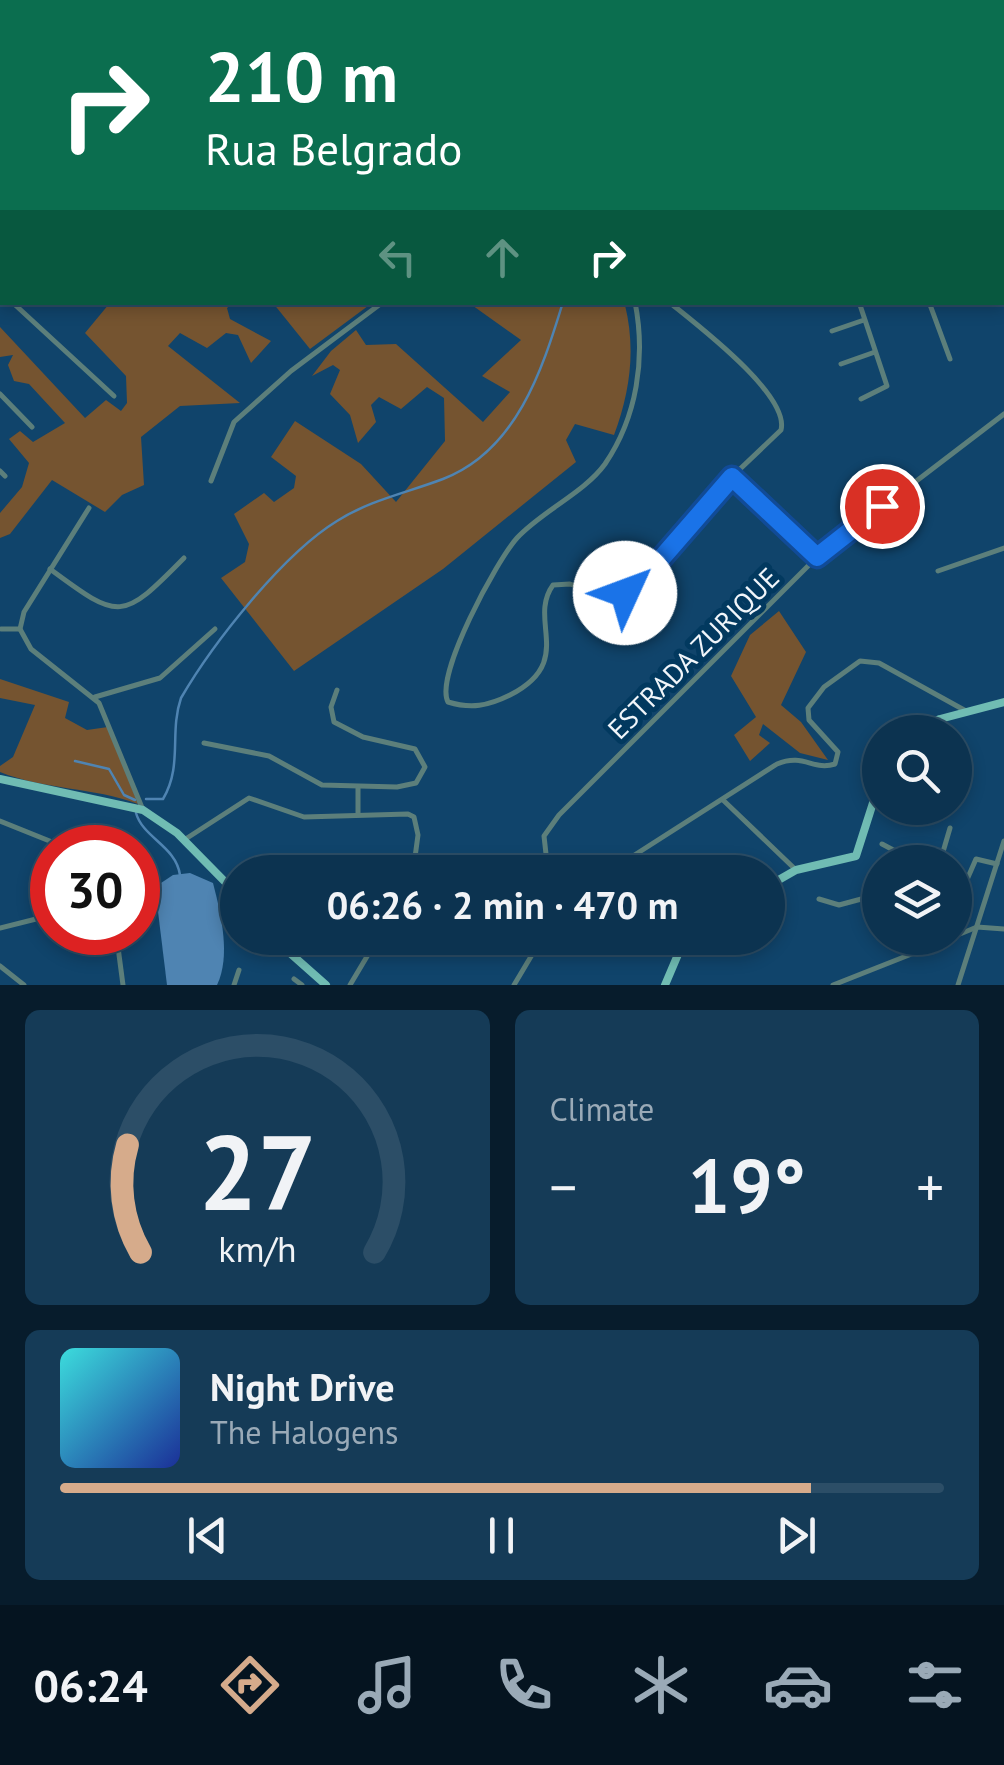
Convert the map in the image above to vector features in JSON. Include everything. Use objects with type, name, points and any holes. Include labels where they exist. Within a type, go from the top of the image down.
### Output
[{"type":"main road","points":[[965,715],[1004,702]]},
{"type":"main road","points":[[0,779],[143,810],[184,840],[220,877]]},
{"type":"main road","points":[[785,876],[796,870],[856,856],[866,825]]},
{"type":"main road","points":[[292,955],[326,985]]},
{"type":"main road","points":[[665,985],[678,955]]},
{"type":"street","points":[[15,305],[114,396]]},
{"type":"street","points":[[211,481],[234,422],[379,305]]},
{"type":"street","points":[[635,305],[638,368],[623,433],[598,471],[516,538],[500,558],[451,663],[444,691],[448,702],[488,705],[524,687],[544,661],[545,605],[553,585],[570,584],[606,596],[635,587],[732,477],[778,434],[782,412],[769,392],[671,305]]},
{"type":"street","points":[[860,305],[887,386],[861,399]]},
{"type":"street","points":[[930,305],[950,359]]},
{"type":"street","points":[[832,331],[864,320]]},
{"type":"street","points":[[841,364],[875,352]]},
{"type":"street","points":[[0,394],[32,427]]},
{"type":"street","name":"ESTRADA ZURIQUE","points":[[545,855],[547,829],[817,557],[1004,414]]},
{"type":"street","points":[[732,477],[817,557]]},
{"type":"street","points":[[89,508],[24,612],[20,629],[31,649],[93,698],[110,723],[143,810]]},
{"type":"street","points":[[938,572],[1004,548]]},
{"type":"street","points":[[50,569],[92,601],[116,609],[139,600],[184,558]]},
{"type":"street","points":[[1,629],[20,629]]},
{"type":"street","points":[[93,698],[160,678],[215,629]]},
{"type":"street","points":[[635,855],[790,759],[828,766],[838,761],[838,752],[807,712],[816,694],[860,661],[879,663],[970,714]]},
{"type":"street","points":[[204,742],[270,756],[314,783],[358,788],[410,785],[422,775],[424,760],[406,745],[363,737],[341,728],[331,715],[337,690]]},
{"type":"street","points":[[358,788],[358,813]]},
{"type":"street","points":[[184,840],[249,798],[304,817],[358,813],[414,818],[418,836],[415,855]]},
{"type":"street","points":[[723,800],[796,870]]},
{"type":"street","points":[[0,822],[30,834]]},
{"type":"street","points":[[945,845],[950,828]]},
{"type":"street","points":[[958,985],[1004,841]]},
{"type":"street","points":[[972,868],[976,859],[997,864]]},
{"type":"street","points":[[819,899],[838,905],[862,899]]},
{"type":"street","points":[[0,928],[30,920]]},
{"type":"street","points":[[972,929],[1004,929]]},
{"type":"street","points":[[119,955],[123,985]]},
{"type":"street","points":[[350,985],[368,955]]},
{"type":"street","points":[[514,985],[532,955]]},
{"type":"street","points":[[833,985],[909,955]]},
{"type":"street","points":[[0,966],[24,985]]},
{"type":"street","points":[[234,985],[240,970]]},
{"type":"street","points":[[294,979],[302,985]]},
{"type":"shaded area","points":[[108,305],[231,305],[227,308],[230,319],[271,341],[251,363],[238,335],[226,333],[207,348],[180,333],[168,346],[240,403],[180,406],[141,437],[144,485],[122,495],[105,512],[52,480],[10,534],[0,538],[0,513],[22,487],[29,463],[9,439],[20,431],[33,442],[65,423],[29,384],[14,381],[8,365],[13,355],[0,357],[0,327],[85,418],[106,400],[121,411],[127,403],[126,376],[85,333]]},
{"type":"shaded area","points":[[275,305],[369,305],[310,349]]},
{"type":"shaded area","points":[[472,305],[625,305],[630,371],[614,435],[575,424],[566,440],[576,462],[443,569],[294,671],[221,578],[245,562],[249,544],[234,514],[264,493],[274,502],[294,488],[296,476],[271,457],[295,421],[361,464],[396,502],[445,441],[444,398],[427,387],[401,409],[379,397],[371,405],[376,422],[358,443],[350,415],[330,394],[340,370],[333,365],[312,376],[331,351],[356,330],[366,345],[396,344],[483,422],[510,392],[482,376],[521,340]]},
{"type":"shaded area","points":[[779,611],[806,652],[781,705],[801,722],[828,760],[800,753],[763,724],[759,735],[770,743],[750,761],[734,735],[756,717],[731,676],[750,635]]},
{"type":"shaded area","points":[[0,679],[69,702],[65,718],[87,730],[108,727],[138,804],[0,772],[0,766],[13,757],[35,705],[0,698]]},
{"type":"water","points":[[190,873],[213,883],[220,916],[220,955],[223,955],[217,985],[167,985],[160,928],[160,884],[173,875]]},
{"type":"waterway","points":[[146,799],[163,799],[169,786],[181,698],[251,601],[294,555],[337,521],[375,502],[443,479],[490,449],[523,406],[546,355],[562,305]]},
{"type":"waterway","points":[[75,761],[109,769],[124,795],[135,800]]},
{"type":"waterway","points":[[136,813],[145,829],[172,857],[180,875]]},
{"type":"route","points":[[625,593],[646,576],[732,477],[817,557],[882,506]]}]
